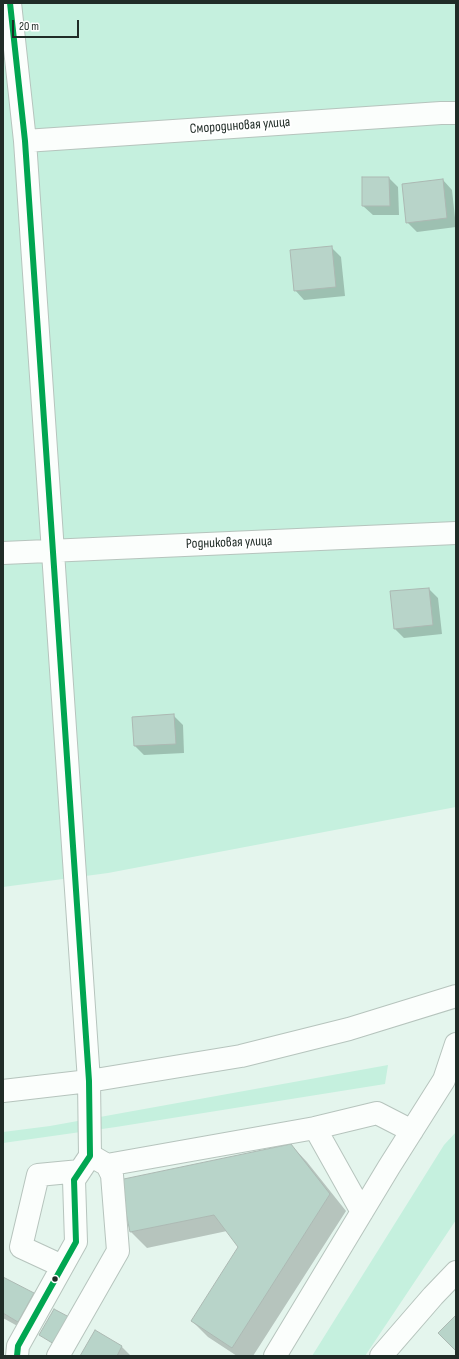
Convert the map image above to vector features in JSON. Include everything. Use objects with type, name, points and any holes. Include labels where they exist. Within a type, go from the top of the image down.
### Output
[{"type":"street","points":[[10,3],[25,141],[89,1081],[92,1164]]},
{"type":"street","name":"Смородиновая улица","points":[[25,141],[434,113],[456,113]]},
{"type":"street","name":"Родниковая улица","points":[[3,553],[456,533]]},
{"type":"street","points":[[3,1091],[89,1081],[241,1056],[349,1029],[456,996]]},
{"type":"street","points":[[275,1356],[444,1080],[456,1044]]},
{"type":"street","points":[[62,1266],[21,1246],[38,1175],[92,1164],[315,1128],[377,1113],[412,1131]]},
{"type":"street","points":[[315,1128],[362,1212]]},
{"type":"street","points":[[17,1356],[18,1346],[76,1242],[74,1180],[92,1164]]},
{"type":"street","points":[[58,1356],[118,1251],[112,1175],[92,1164]]},
{"type":"street","points":[[381,1356],[456,1272]]},
{"type":"green space","points":[[3,3],[456,3],[456,807],[108,873],[3,887]]},
{"type":"green space","points":[[388,1065],[385,1084],[116,1127],[3,1143],[3,1132],[50,1126]]},
{"type":"green space","points":[[456,1132],[456,1220],[365,1356],[312,1356],[444,1145]]},
{"type":"building","points":[[362,177],[389,177],[390,206],[362,206]]},
{"type":"building","points":[[443,179],[447,218],[406,223],[402,184]]},
{"type":"building","points":[[332,246],[336,287],[294,291],[290,250]]},
{"type":"building","points":[[429,588],[433,625],[394,629],[390,591]]},
{"type":"building","points":[[174,714],[176,744],[134,746],[132,717]]},
{"type":"building","points":[[291,1144],[330,1194],[232,1348],[191,1321],[238,1247],[214,1215],[130,1232],[119,1180]]},
{"type":"building","points":[[3,1277],[34,1293],[18,1322],[3,1313]]},
{"type":"building","points":[[54,1309],[69,1317],[54,1344],[39,1335]]},
{"type":"building","points":[[456,1315],[456,1351],[438,1333]]},
{"type":"building","points":[[95,1330],[122,1346],[117,1356],[80,1356]]},
{"type":"transit line","points":[[10,3],[25,141],[89,1081],[90,1156],[74,1180],[76,1242],[18,1346],[17,1356]]}]
